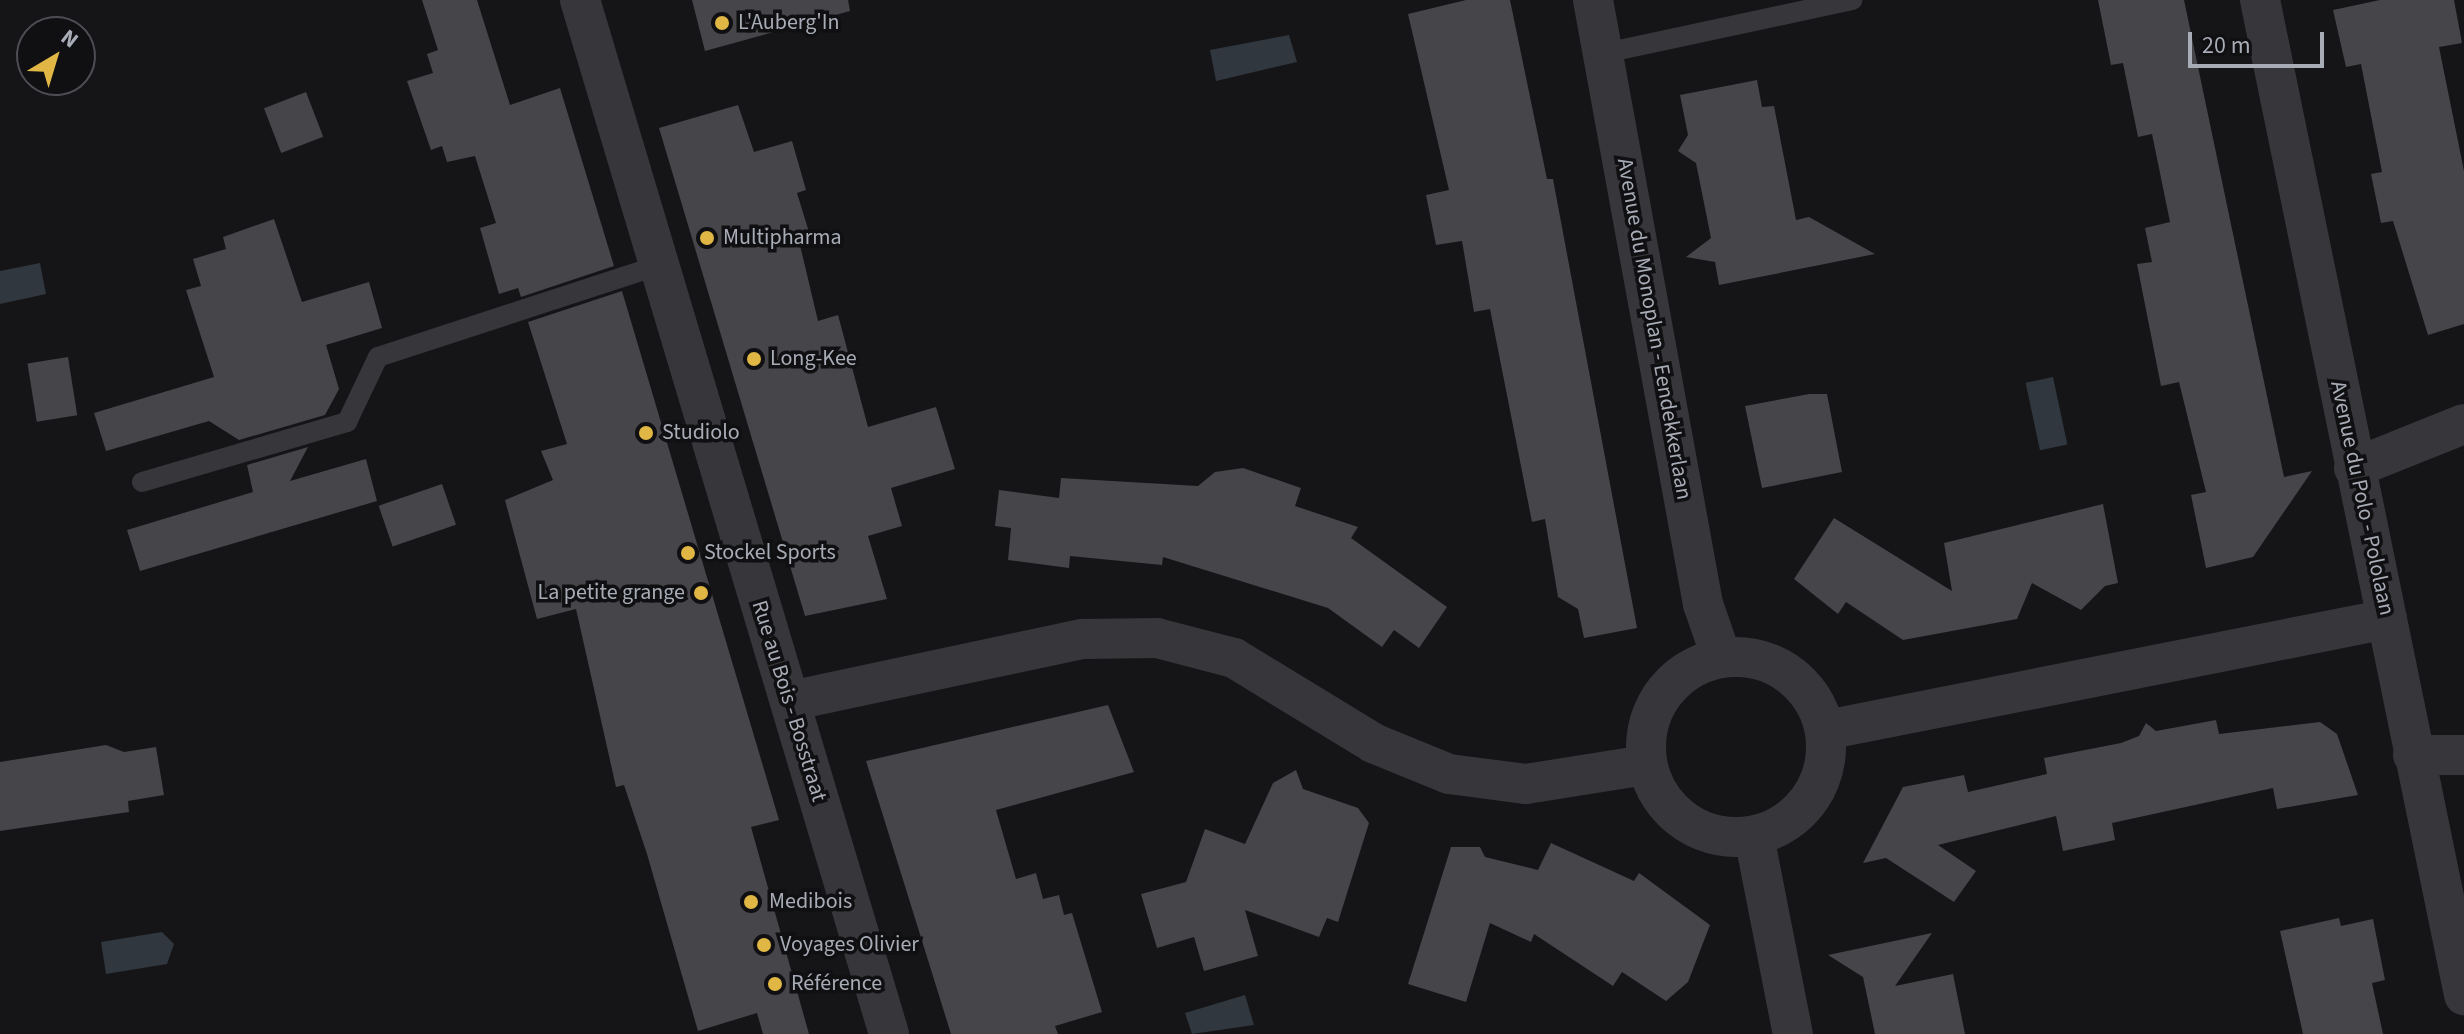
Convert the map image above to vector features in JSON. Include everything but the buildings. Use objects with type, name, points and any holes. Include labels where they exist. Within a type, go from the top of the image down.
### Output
[{"type":"street","name":"Rue au Bois - Bosstraat","points":[[580,0],[656,266],[889,1034]]},
{"type":"street","name":"Avenue du Monoplan - Eendekkerlaan","points":[[1593,0],[1703,604],[1721,656]]},
{"type":"street","name":"Avenue du Polo - Pololaan","points":[[2260,0],[2464,995]]},
{"type":"street","points":[[2354,468],[2464,424]]},
{"type":"street","points":[[1826,730],[2387,619]]},
{"type":"street","points":[[790,701],[1082,639],[1157,638],[1234,658],[1373,743],[1449,774],[1526,784],[1646,765]]},
{"type":"street","points":[[1721,656],[1754,657],[1783,669],[1812,695],[1826,730],[1819,785],[1781,826],[1754,836],[1695,828],[1667,807],[1646,765],[1647,725],[1667,686],[1721,656]]},
{"type":"street","points":[[2413,755],[2464,755]]},
{"type":"street","points":[[1754,836],[1793,1034]]},
{"type":"lane","points":[[1605,53],[1852,0]]},
{"type":"lane","points":[[142,482],[347,422],[378,357],[656,266]]},
{"type":"shaded area","points":[[1289,35],[1297,62],[1216,81],[1210,50]]},
{"type":"shaded area","points":[[40,263],[46,294],[0,304],[0,271]]},
{"type":"shaded area","points":[[2053,377],[2067,444],[2040,450],[2026,383]]},
{"type":"shaded area","points":[[162,932],[174,944],[167,964],[106,974],[101,942]]},
{"type":"shaded area","points":[[1245,995],[1254,1025],[1192,1034],[1185,1013]]},
{"type":"place","name":"L'Auberg'In","points":[[722,23]]},
{"type":"place","name":"Multipharma","points":[[707,238]]},
{"type":"place","name":"Long-Kee","points":[[754,359]]},
{"type":"place","name":"Studiolo","points":[[646,433]]},
{"type":"place","name":"Stockel Sports","points":[[688,553]]},
{"type":"place","name":"La petite grange","points":[[701,593]]},
{"type":"place","name":"Medibois","points":[[751,902]]},
{"type":"place","name":"Voyages Olivier","points":[[764,945]]},
{"type":"place","name":"Référence","points":[[775,984]]}]
